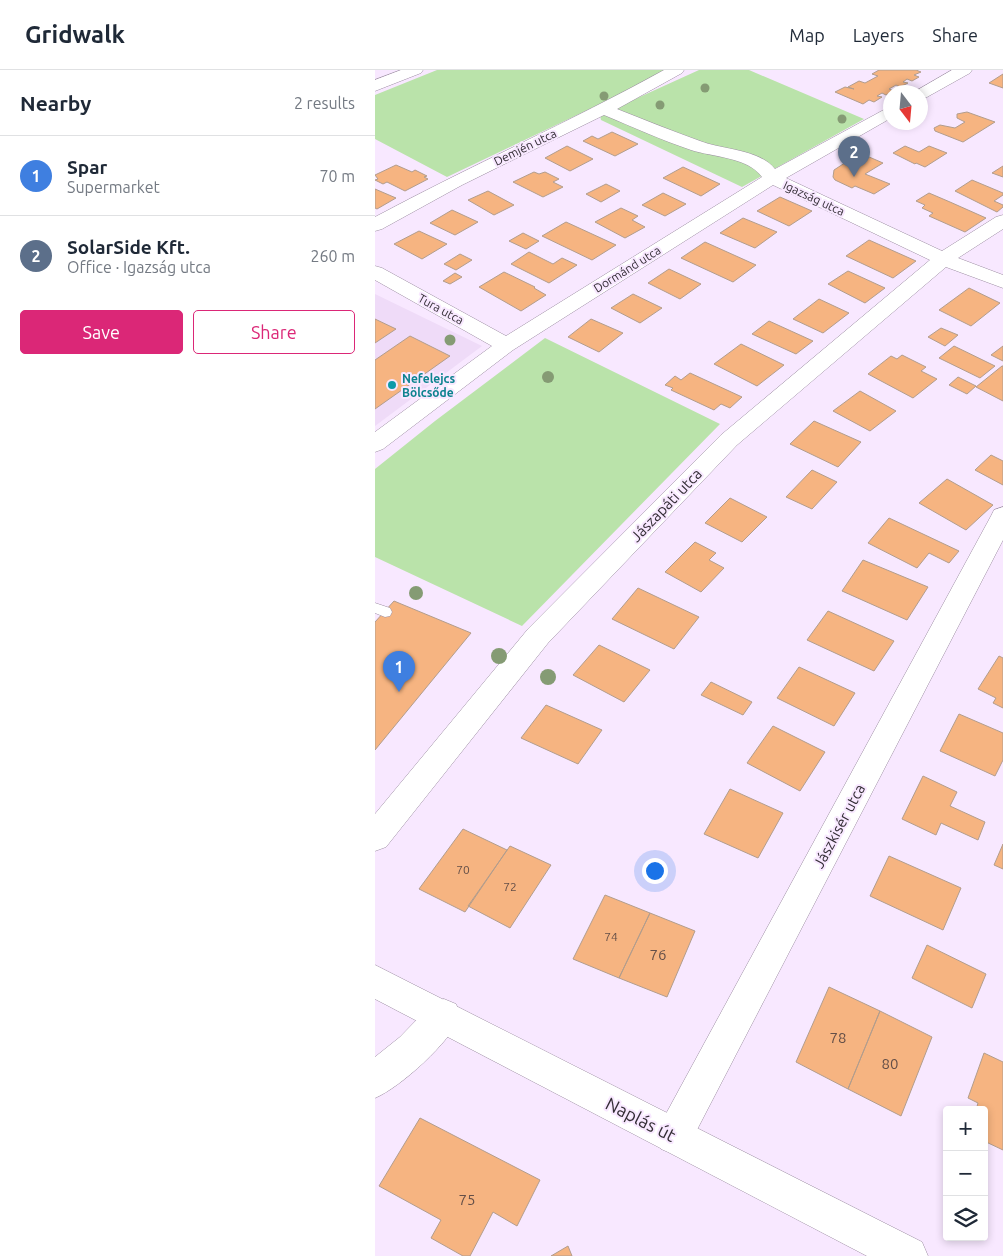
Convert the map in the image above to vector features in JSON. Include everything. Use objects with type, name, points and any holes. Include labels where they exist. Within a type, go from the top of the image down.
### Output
[{"type":"street","points":[[375,86],[415,70]]},
{"type":"street","name":"Demjén utca","points":[[375,225],[455,181],[650,86],[657,79],[676,70]]},
{"type":"street","points":[[928,90],[963,70]]},
{"type":"street","name":"Igazság utca","points":[[603,109],[696,146],[746,159],[763,166],[772,178],[943,259],[1003,282]]},
{"type":"street","name":"Dormánd utca","points":[[375,444],[507,345],[772,178],[883,116]]},
{"type":"street","name":"Jászapáti utca","points":[[375,837],[538,636],[729,440],[943,259],[1003,221]]},
{"type":"street","name":"Tura utca","points":[[375,272],[507,345]]},
{"type":"street","name":"Jászkisér utca","points":[[674,1136],[1003,516]]},
{"type":"street","name":"Naplás út","points":[[375,981],[908,1256]]},
{"type":"street","points":[[375,1080],[412,1050],[445,1016]]},
{"type":"shaded area","points":[[375,294],[482,346],[375,426]]},
{"type":"green space","points":[[437,70],[666,70],[642,84],[447,177],[375,139],[375,95]]},
{"type":"green space","points":[[699,70],[749,70],[864,119],[742,187],[601,120],[600,115]]},
{"type":"green space","points":[[545,338],[720,424],[522,626],[375,557],[375,469]]},
{"type":"building","points":[[879,70],[916,70],[921,72],[914,75],[919,77],[912,81],[907,79],[903,82],[908,83],[904,85],[883,85],[883,94],[877,96],[882,97],[874,102],[869,100],[863,104],[835,92],[845,87],[854,89],[848,87],[859,81],[865,83],[878,76],[872,74]]},
{"type":"building","points":[[1003,74],[1003,88],[989,83]]},
{"type":"building","points":[[967,112],[995,122],[963,142],[935,131],[934,128],[940,125],[955,128],[965,122],[957,118],[957,114]]},
{"type":"building","points":[[612,132],[638,144],[615,156],[583,141],[592,136],[598,139]]},
{"type":"building","points":[[567,146],[593,159],[570,171],[545,158]]},
{"type":"building","points":[[905,146],[919,152],[929,146],[947,153],[925,167],[893,153]]},
{"type":"building","points":[[860,153],[883,163],[865,174],[890,184],[874,194],[855,186],[852,188],[835,180],[833,177],[834,170]]},
{"type":"building","points":[[396,165],[412,172],[415,170],[427,176],[424,177],[428,179],[405,191],[387,182],[383,184],[375,180],[378,179],[375,175]]},
{"type":"building","points":[[1003,166],[1003,177],[992,173]]},
{"type":"building","points":[[683,167],[720,184],[701,196],[663,178]]},
{"type":"building","points":[[534,172],[539,174],[545,172],[559,179],[553,182],[563,187],[543,197],[513,182]]},
{"type":"building","points":[[972,180],[1003,193],[994,201],[1003,205],[1003,207],[997,212],[955,191]]},
{"type":"building","points":[[606,184],[620,191],[601,202],[586,194]]},
{"type":"building","points":[[375,189],[396,198],[377,209],[375,208]]},
{"type":"building","points":[[488,191],[514,205],[494,215],[468,200]]},
{"type":"building","points":[[663,193],[686,204],[665,216],[642,205]]},
{"type":"building","points":[[929,193],[986,218],[965,232],[929,216],[933,213],[922,208],[925,205],[916,201]]},
{"type":"building","points":[[780,197],[812,211],[789,226],[757,211]]},
{"type":"building","points":[[621,208],[638,216],[632,220],[645,227],[625,238],[595,222]]},
{"type":"building","points":[[452,210],[478,222],[455,235],[430,223]]},
{"type":"building","points":[[743,218],[777,232],[755,248],[720,233]]},
{"type":"building","points":[[566,222],[616,245],[592,260],[542,236]]},
{"type":"building","points":[[419,231],[447,244],[422,259],[394,244]]},
{"type":"building","points":[[523,233],[539,241],[526,249],[509,241]]},
{"type":"building","points":[[869,240],[916,261],[893,278],[846,256]]},
{"type":"building","points":[[705,242],[756,265],[733,282],[681,258]]},
{"type":"building","points":[[529,252],[553,264],[562,258],[577,265],[549,283],[511,264]]},
{"type":"building","points":[[460,254],[472,260],[456,270],[444,264]]},
{"type":"building","points":[[669,269],[701,284],[680,299],[648,283]]},
{"type":"building","points":[[848,271],[885,288],[865,303],[828,284]]},
{"type":"building","points":[[504,272],[535,287],[546,295],[521,311],[479,287]]},
{"type":"building","points":[[455,273],[462,277],[450,284],[443,281]]},
{"type":"building","points":[[969,288],[1000,303],[971,326],[939,310]]},
{"type":"building","points":[[633,294],[662,308],[640,323],[611,308]]},
{"type":"building","points":[[819,299],[849,313],[823,333],[793,319]]},
{"type":"building","name":"Nefelejcs Bölcsőde","points":[[375,319],[396,329],[375,343]]},
{"type":"building","points":[[591,319],[623,333],[599,352],[568,337]]},
{"type":"building","points":[[769,321],[813,341],[796,354],[752,334]]},
{"type":"building","points":[[941,328],[958,335],[945,346],[928,337]]},
{"type":"building","name":"Nefelejcs Bölcsőde","points":[[410,336],[450,356],[375,409],[375,360]]},
{"type":"building","points":[[741,344],[784,365],[757,386],[714,364]]},
{"type":"building","points":[[954,346],[995,366],[980,378],[939,358]]},
{"type":"building","points":[[1003,346],[1003,361],[991,355]]},
{"type":"building","points":[[902,355],[926,367],[921,371],[937,379],[913,398],[868,374],[891,356],[897,359]]},
{"type":"building","points":[[1003,366],[1003,401],[976,387]]},
{"type":"building","points":[[690,373],[742,397],[730,408],[721,404],[714,410],[671,390],[673,388],[665,385],[675,376],[681,380]]},
{"type":"building","points":[[958,377],[976,386],[967,394],[949,385]]},
{"type":"building","points":[[860,391],[896,411],[870,431],[833,411]]},
{"type":"building","points":[[814,421],[861,442],[838,467],[790,444]]},
{"type":"building","points":[[991,455],[1003,461],[1003,485],[975,470]]},
{"type":"building","points":[[812,470],[837,482],[812,509],[786,497]]},
{"type":"building","points":[[947,479],[993,505],[966,530],[919,503]]},
{"type":"building","points":[[730,498],[767,517],[742,542],[705,523]]},
{"type":"building","points":[[889,518],[959,551],[949,563],[929,553],[917,568],[868,543]]},
{"type":"building","points":[[695,542],[716,553],[709,560],[724,568],[701,592],[665,572]]},
{"type":"building","points":[[863,560],[928,587],[907,620],[842,591]]},
{"type":"building","points":[[638,588],[699,617],[674,649],[612,619]]},
{"type":"building","points":[[394,601],[471,633],[375,750],[375,622]]},
{"type":"building","points":[[828,611],[894,641],[874,671],[807,640]]},
{"type":"building","points":[[599,645],[650,670],[624,702],[573,675]]},
{"type":"building","points":[[999,656],[1003,658],[1003,708],[993,703],[996,698],[978,689]]},
{"type":"building","points":[[799,667],[855,693],[834,726],[777,698]]},
{"type":"building","points":[[711,682],[752,702],[743,715],[701,695]]},
{"type":"building","points":[[546,705],[602,730],[578,764],[521,738]]},
{"type":"building","points":[[959,714],[1003,733],[1003,760],[995,776],[940,751]]},
{"type":"building","points":[[773,726],[825,752],[800,791],[747,763]]},
{"type":"building","points":[[923,776],[957,792],[950,806],[985,822],[978,840],[941,823],[936,835],[902,819]]},
{"type":"building","points":[[730,789],[783,813],[758,858],[704,834]]},
{"type":"building","points":[[463,829],[507,850],[465,912],[419,889]]},
{"type":"building","points":[[1003,844],[1003,869],[994,865]]},
{"type":"building","points":[[510,846],[551,865],[510,928],[468,906]]},
{"type":"building","points":[[889,856],[961,888],[943,930],[870,896]]},
{"type":"building","points":[[605,895],[650,913],[619,978],[573,959]]},
{"type":"building","points":[[650,913],[695,931],[667,997],[619,978]]},
{"type":"building","points":[[927,945],[986,974],[972,1008],[912,978]]},
{"type":"building","points":[[829,987],[880,1011],[848,1089],[796,1062]]},
{"type":"building","points":[[880,1011],[932,1037],[901,1116],[848,1089]]},
{"type":"building","points":[[984,1053],[1003,1062],[1003,1150],[988,1143],[988,1106],[977,1106],[978,1103],[968,1098]]},
{"type":"building","points":[[420,1118],[540,1180],[517,1226],[493,1212],[470,1256],[463,1256],[431,1238],[441,1220],[379,1186]]},
{"type":"building","points":[[568,1246],[572,1256],[551,1256]]},
{"type":"place","name":"SolarSide Kft.","points":[[854,177]]},
{"type":"place","name":"Nefelejcs Bölcsőde","points":[[392,385]]},
{"type":"place","name":"Spar","points":[[399,692]]}]
